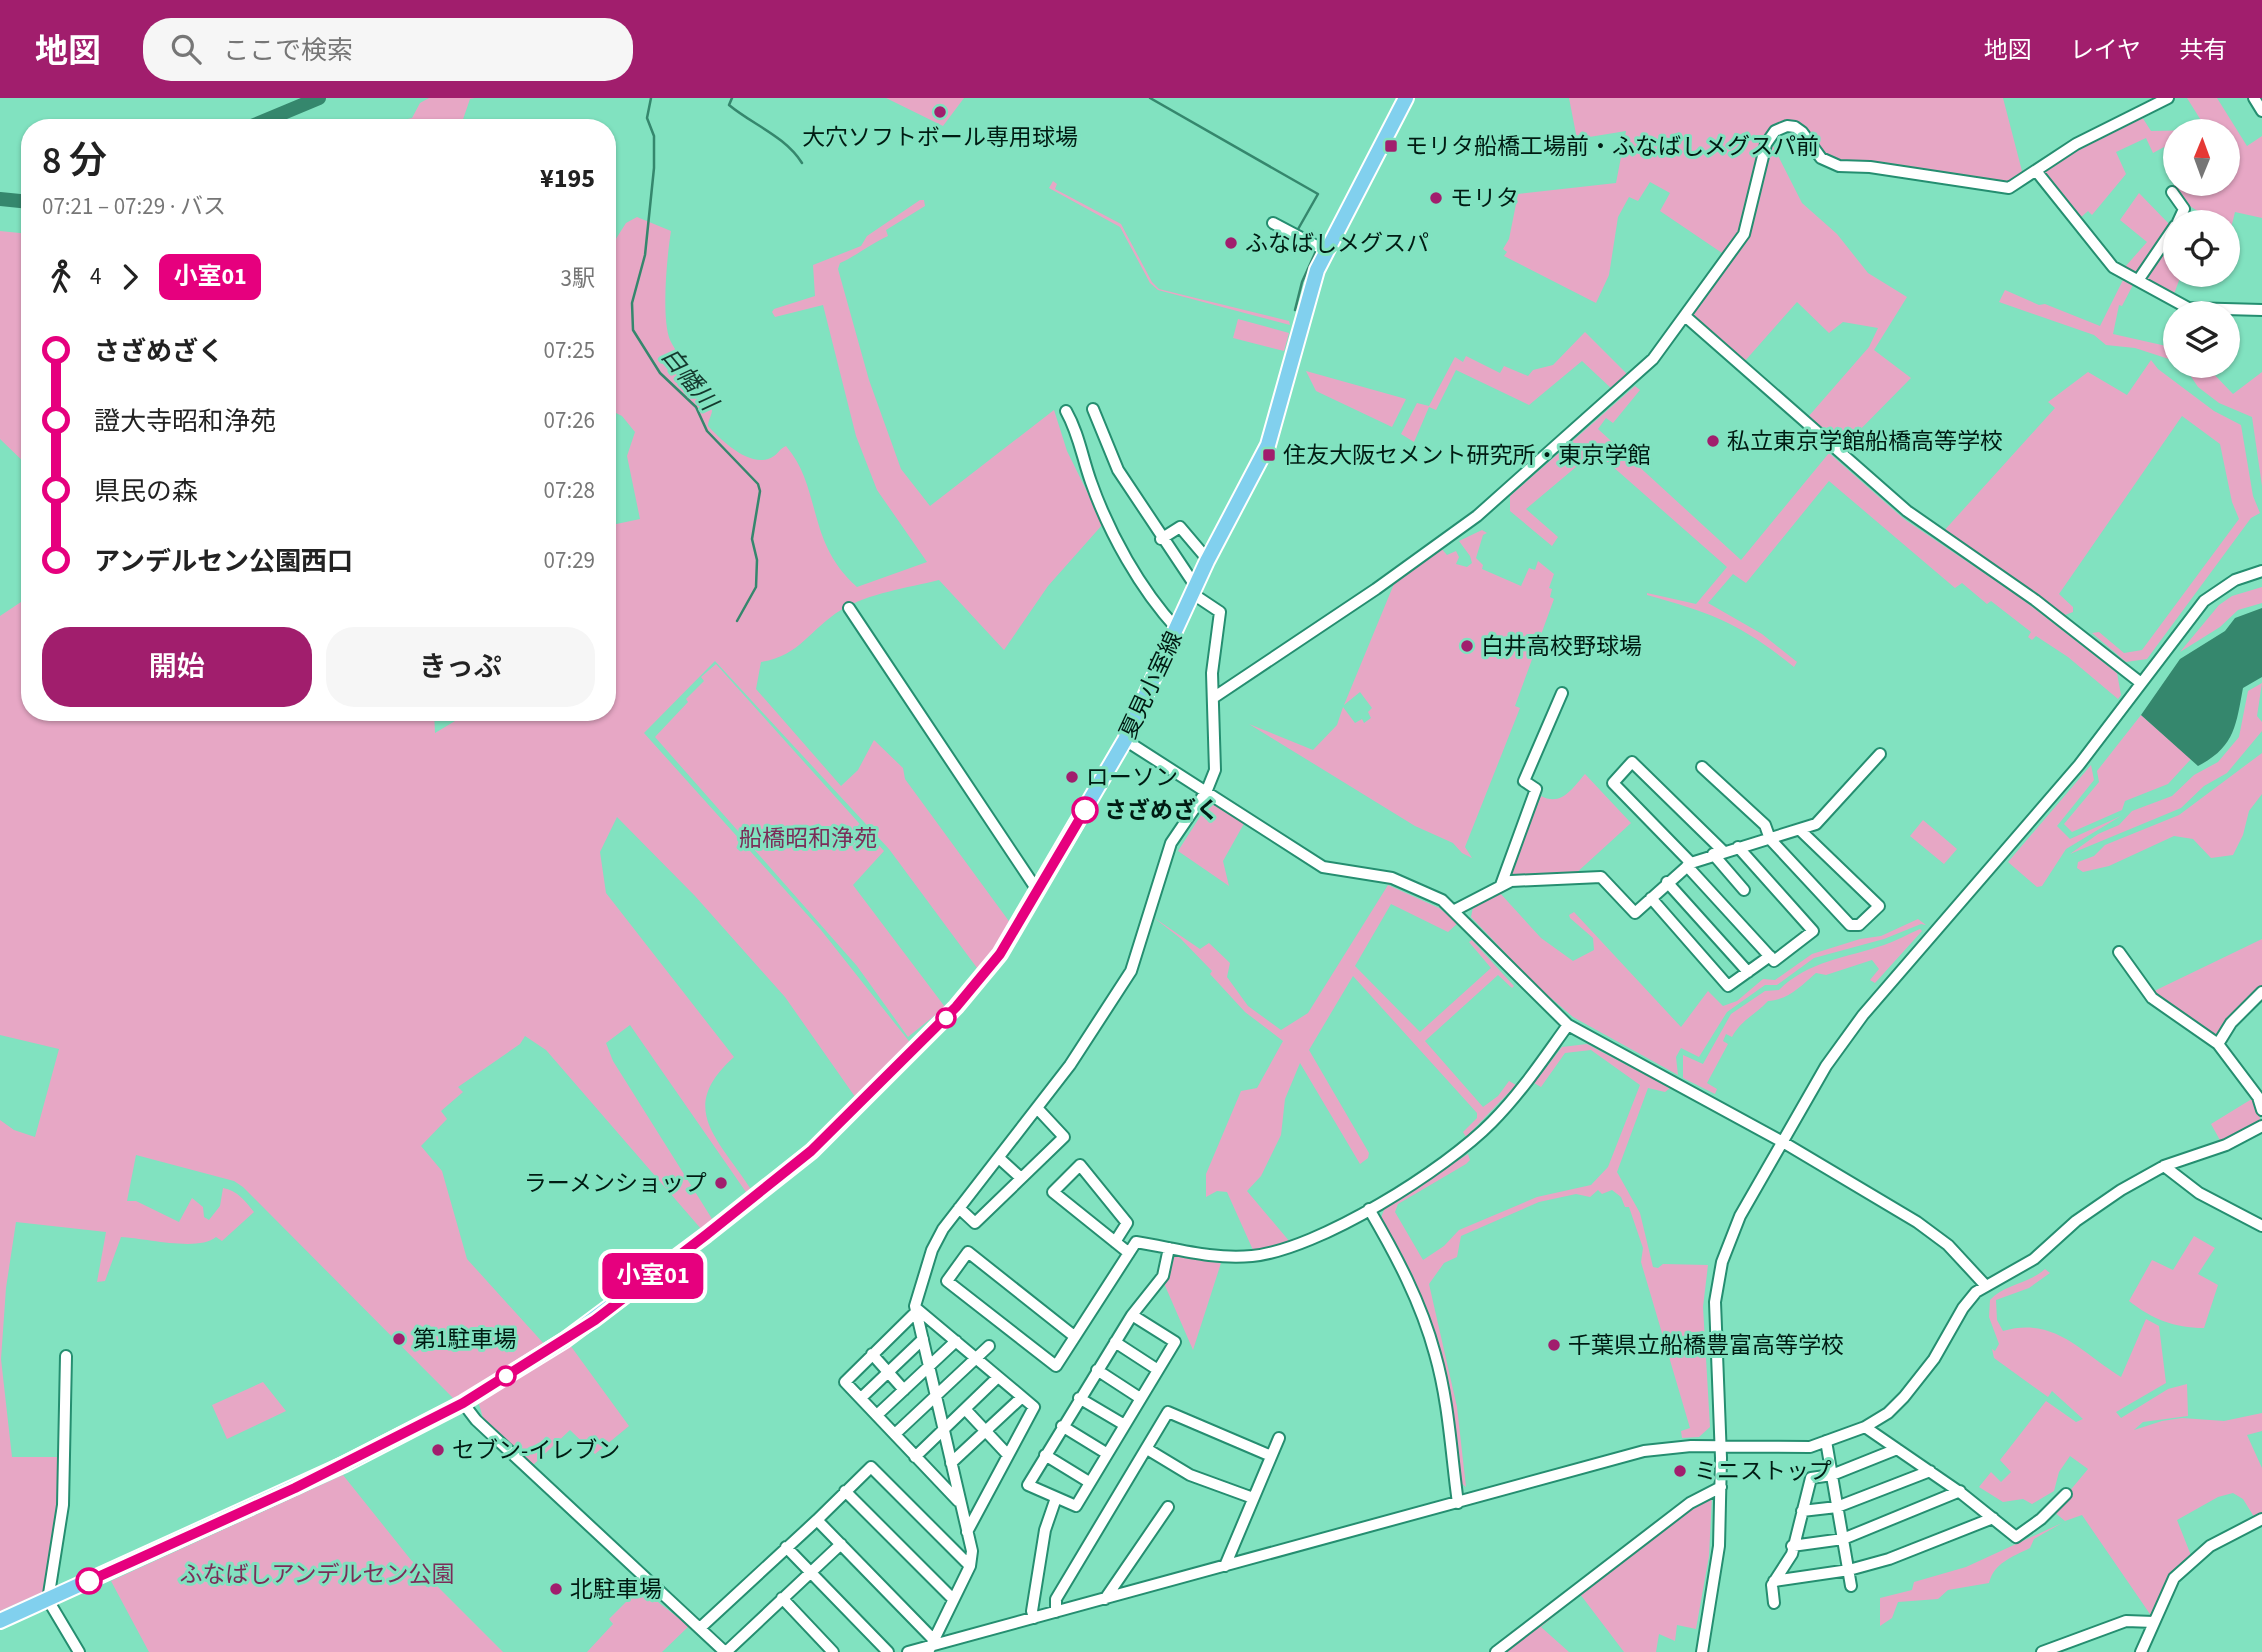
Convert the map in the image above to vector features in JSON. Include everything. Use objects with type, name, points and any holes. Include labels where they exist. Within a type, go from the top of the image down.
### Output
[{"type":"main road","name":"夏見小室線","points":[[0,1622],[295,1488],[463,1403],[595,1320],[811,1151],[978,983],[1000,954],[1125,740],[1208,560],[1268,445],[1311,285],[1406,98]]},
{"type":"street","points":[[1213,698],[1376,589],[1477,516],[1653,359],[1744,234],[1766,144],[1769,136],[1782,127],[1795,127],[1802,132],[1821,158],[1839,166],[1870,167],[2009,188],[2076,144],[2168,98]]},
{"type":"street","points":[[2254,98],[2262,111]]},
{"type":"street","points":[[2036,172],[2113,267],[2189,308],[2262,310]]},
{"type":"street","points":[[1273,223],[1326,251]]},
{"type":"street","points":[[2139,279],[2163,244]]},
{"type":"street","points":[[1685,316],[1907,511],[2028,594],[2141,683]]},
{"type":"street","points":[[930,1645],[970,1566],[972,1551],[916,1310],[916,1299],[932,1250],[960,1208],[1037,1108],[1131,971],[1171,843],[1207,790],[1216,762],[1213,698],[1220,612],[1194,591],[1161,539],[1118,470],[1093,409]]},
{"type":"street","points":[[1066,411],[1078,433],[1090,480],[1105,519],[1163,614],[1177,629]]},
{"type":"street","points":[[1161,539],[1180,527],[1208,560]]},
{"type":"street","points":[[1702,1652],[1719,1546],[1721,1488],[1714,1318],[1719,1277],[1734,1229],[1826,1066],[1863,1014],[2079,765],[2210,595],[2235,580],[2262,571]]},
{"type":"street","points":[[849,608],[1037,890]]},
{"type":"street","points":[[1501,885],[1536,789],[1524,781],[1562,693]]},
{"type":"street","points":[[1125,740],[1207,790],[1323,867],[1392,878],[1442,900],[1455,910],[1568,1026],[1782,1141],[1933,1234],[1962,1259],[1986,1286]]},
{"type":"street","points":[[1455,910],[1511,881],[1601,877],[1635,913],[1667,881],[1689,864],[1718,852],[1800,830],[1818,821],[1881,754]]},
{"type":"street","points":[[1738,847],[1813,931],[1774,961],[1613,783],[1632,762],[1718,852],[1744,890]]},
{"type":"street","points":[[1702,767],[1765,825],[1770,839],[1850,925],[1859,925],[1880,906],[1800,830]]},
{"type":"street","points":[[1667,881],[1748,972]]},
{"type":"street","points":[[1651,898],[1728,986],[1770,956]]},
{"type":"street","points":[[2119,952],[2129,970],[2152,998],[2218,1044],[2259,1092],[2262,1110]]},
{"type":"street","points":[[2218,1044],[2231,1023],[2262,992]]},
{"type":"street","points":[[1074,1336],[968,1252],[947,1281],[1056,1366],[1136,1242],[1224,1257],[1266,1255],[1314,1239],[1448,1160],[1480,1135],[1510,1103],[1568,1026]]},
{"type":"street","points":[[960,1208],[975,1223],[1064,1137],[1037,1108]]},
{"type":"street","points":[[908,1652],[1644,1451],[1720,1446],[1810,1447],[1865,1427],[1888,1413],[1904,1397],[1945,1342],[1963,1308],[1986,1286],[2017,1271],[2076,1221],[2164,1166],[2226,1145],[2262,1126]]},
{"type":"street","points":[[999,1158],[1021,1178]]},
{"type":"street","points":[[1115,1242],[1127,1223],[1080,1166],[1053,1192],[1115,1242],[1129,1253]]},
{"type":"street","points":[[2164,1166],[2199,1193],[2262,1226]]},
{"type":"street","points":[[1369,1209],[1404,1272],[1435,1355],[1447,1408],[1458,1503]]},
{"type":"street","points":[[1132,1315],[1175,1342],[1123,1424],[1076,1506],[1028,1485],[1132,1315],[1163,1276],[1172,1248]]},
{"type":"street","points":[[916,1310],[1034,1407],[967,1532]]},
{"type":"street","points":[[916,1310],[845,1379],[960,1503]]},
{"type":"street","points":[[861,1398],[923,1339]]},
{"type":"street","points":[[877,1415],[956,1341]]},
{"type":"street","points":[[1115,1342],[1158,1370]]},
{"type":"street","points":[[895,1434],[989,1346]]},
{"type":"street","points":[[872,1354],[904,1390]]},
{"type":"street","points":[[66,1356],[63,1505],[48,1600],[79,1652]]},
{"type":"street","points":[[1097,1370],[1140,1398]]},
{"type":"street","points":[[915,1457],[998,1377]]},
{"type":"street","points":[[951,1463],[1023,1397]]},
{"type":"street","points":[[1079,1398],[1123,1424]]},
{"type":"street","points":[[463,1403],[476,1420],[725,1652],[841,1544]]},
{"type":"street","points":[[965,1409],[1008,1455]]},
{"type":"street","points":[[1056,1612],[1056,1599],[1168,1412],[1271,1456]]},
{"type":"street","points":[[1062,1426],[1106,1453]]},
{"type":"street","points":[[1865,1427],[1960,1492],[2017,1536],[2041,1519],[2066,1494]]},
{"type":"street","points":[[1225,1566],[1279,1438]]},
{"type":"street","points":[[1826,1441],[1851,1586]]},
{"type":"street","points":[[1147,1449],[1190,1475],[1253,1498]]},
{"type":"street","points":[[1774,1603],[1774,1581],[1792,1554],[1811,1478],[1832,1475],[1897,1449]]},
{"type":"street","points":[[1045,1455],[1088,1482]]},
{"type":"street","points":[[700,1628],[871,1467],[970,1566]]},
{"type":"street","points":[[1802,1510],[1837,1507],[1930,1471]]},
{"type":"street","points":[[1496,1652],[1690,1503],[1721,1488]]},
{"type":"street","points":[[845,1491],[953,1599]]},
{"type":"street","points":[[1793,1546],[1843,1539],[1960,1492]]},
{"type":"street","points":[[1034,1618],[1032,1611],[1045,1530],[1056,1498]]},
{"type":"street","points":[[1105,1599],[1168,1507]]},
{"type":"street","points":[[1774,1581],[1849,1570],[1889,1559],[1993,1518]]},
{"type":"street","points":[[2141,1652],[2168,1588],[2180,1571],[2210,1546],[2262,1519]]},
{"type":"street","points":[[817,1520],[930,1645]]},
{"type":"street","points":[[786,1547],[888,1652]]},
{"type":"street","points":[[782,1598],[832,1652]]},
{"type":"street","points":[[2042,1652],[2126,1621],[2154,1622]]},
{"type":"green space","points":[[429,98],[475,98],[470,99],[463,119],[407,119],[412,118],[420,103]]},
{"type":"green space","name":"大穴ソフトボール専用球場","points":[[886,98],[964,98],[943,126]]},
{"type":"green space","points":[[1569,98],[2003,98],[2023,175],[2005,184],[1836,161],[1825,156],[1802,128],[1771,128],[1761,144],[1741,232],[1725,255],[1660,211],[1670,193],[1650,182],[1638,201],[1629,197],[1618,217],[1609,275],[1596,303],[1504,256],[1507,252],[1503,249],[1509,239],[1518,194],[1616,183],[1626,131],[1577,139]]},
{"type":"green space","points":[[2187,98],[2217,98],[2230,119],[2200,119]]},
{"type":"green space","points":[[2142,117],[2151,131],[2163,131],[2163,148],[2153,153],[2146,138],[2116,152],[2126,174],[2092,215],[2088,211],[2080,218],[2046,177],[2045,172],[2079,148]]},
{"type":"green space","points":[[2240,135],[2247,146],[2262,136],[2262,218],[2240,213],[2240,210],[2196,210],[2179,196],[2240,196]]},
{"type":"green space","points":[[1770,140],[1802,203],[1837,234],[1868,273],[1907,297],[1874,350],[1911,378],[1842,448],[1808,417],[1869,347],[1878,328],[1843,322],[1829,333],[1797,302],[1744,362],[1691,317],[1691,312],[1746,237]]},
{"type":"green space","points":[[1053,181],[1057,184],[1055,189],[1121,224],[1152,282],[1159,289],[1289,321],[1290,325],[1158,290],[1150,283],[1120,227],[1049,188]]},
{"type":"green space","points":[[2139,193],[2163,218],[2163,238],[2138,275],[2125,267],[2147,242],[2120,220]]},
{"type":"green space","points":[[920,200],[924,200],[925,206],[886,230],[888,236],[840,263],[838,269],[869,380],[901,469],[930,506],[1054,410],[1067,451],[1103,524],[1048,586],[1004,650],[939,580],[876,595],[841,610],[786,654],[761,662],[756,689],[841,786],[858,770],[874,740],[903,768],[905,779],[1011,924],[980,972],[889,849],[715,661],[644,733],[821,930],[912,1045],[858,1101],[785,997],[695,896],[617,817],[600,852],[606,893],[734,1057],[717,1075],[708,1092],[705,1107],[715,1138],[750,1188],[748,1195],[630,1025],[606,1043],[613,1061],[714,1222],[702,1230],[546,1050],[525,1036],[520,1044],[458,1087],[463,1092],[441,1111],[447,1119],[421,1146],[442,1171],[467,1259],[545,1345],[454,1399],[243,1187],[234,1181],[136,1155],[127,1201],[136,1201],[179,1222],[192,1198],[203,1207],[204,1217],[209,1220],[220,1206],[223,1188],[237,1194],[254,1212],[222,1241],[216,1237],[208,1241],[184,1244],[121,1237],[105,1281],[97,1282],[106,1232],[16,1222],[6,1288],[1,1359],[12,1457],[59,1457],[60,1504],[45,1591],[0,1611],[0,1120],[14,1130],[35,1137],[59,1049],[0,1035],[0,616],[21,602],[21,721],[434,721],[435,733],[455,721],[616,721],[616,524],[640,519],[627,456],[635,432],[622,416],[616,413],[616,239],[626,223],[637,217],[671,231],[666,286],[667,330],[674,348],[711,403],[712,412],[708,426],[738,452],[756,460],[774,456],[786,446],[805,479],[829,552],[857,587],[927,562],[877,490],[856,436],[823,305],[775,317],[772,312],[774,309],[815,296],[813,265],[861,246],[867,236]]},
{"type":"green space","points":[[0,231],[21,233],[21,459],[0,439]]},
{"type":"green space","points":[[2163,250],[2163,287],[2177,287],[2174,294],[2146,279],[2145,275]]},
{"type":"green space","points":[[2124,278],[2135,281],[2122,306],[2119,305],[2113,334],[2163,345],[2163,357],[2135,348],[2106,345],[2094,335],[1999,302],[2005,290],[2100,326]]},
{"type":"green space","points":[[1238,319],[1289,333],[1284,351],[1233,338]]},
{"type":"green space","points":[[1585,332],[1628,375],[1613,390],[1582,361],[1529,405],[1456,370],[1436,410],[1429,407],[1414,442],[1401,434],[1417,403],[1429,406],[1455,357],[1463,362],[1466,356],[1500,373],[1504,366],[1528,376],[1533,370],[1553,365]]},
{"type":"green space","points":[[2151,360],[2163,373],[2163,378],[2170,378],[2214,411],[2241,425],[2253,496],[2260,513],[2251,518],[2147,659],[2126,662],[2092,633],[2099,632],[2124,653],[2142,650],[2239,519],[2232,502],[2220,444],[2182,416],[2059,594],[2073,607],[2073,612],[2065,615],[1942,533],[2055,408],[2048,402],[2088,372],[2127,395]]},
{"type":"green space","points":[[1306,371],[1406,399],[1392,427],[1316,391]]},
{"type":"green space","points":[[2262,372],[2262,486],[2252,417],[2219,403],[2198,387],[2192,378],[2218,378],[2233,394]]},
{"type":"green space","points":[[1635,386],[1640,390],[1613,423],[1606,418],[1598,429],[1741,560],[1829,453],[1904,519],[2021,598],[2117,673],[2121,695],[2118,699],[2068,657],[2036,636],[2032,640],[2028,637],[2031,632],[1991,601],[1987,604],[1962,583],[1955,588],[1829,481],[1746,583],[1733,574],[1708,603],[1762,634],[1797,662],[1794,667],[1758,640],[1725,622],[1647,595],[1696,604],[1727,567],[1595,451],[1526,509],[1558,537],[1552,546],[1510,511],[1510,496]]},
{"type":"green space","points":[[1482,530],[1487,533],[1483,535],[1476,558],[1483,565],[1482,569],[1521,586],[1529,568],[1535,570],[1538,561],[1554,574],[1549,588],[1552,589],[1550,597],[1554,599],[1515,706],[1520,708],[1465,847],[1472,858],[1462,853],[1453,843],[1415,826],[1249,724],[1313,750],[1337,725],[1343,707],[1355,723],[1362,719],[1364,723],[1371,718],[1368,712],[1372,708],[1360,692],[1344,705],[1396,579],[1440,547],[1447,555],[1456,551],[1459,557],[1456,564],[1467,567],[1472,563],[1470,556],[1459,541]]},
{"type":"green space","points":[[2262,587],[2262,603],[2238,610],[2220,627],[2180,652],[2219,605],[2232,596]]},
{"type":"green space","name":"船橋昭和浄苑","points":[[716,664],[884,851],[853,885],[945,1007],[908,1037],[857,966],[655,737],[688,702],[686,699],[704,681],[701,677]]},
{"type":"green space","points":[[2262,683],[2257,716],[2262,722],[2262,731],[2227,773],[2204,786],[2181,808],[2070,854],[2098,834],[2119,825],[2132,811],[2172,796],[2194,775],[2218,762],[2239,737],[2248,691]]},
{"type":"green space","points":[[2141,715],[2191,759],[2168,784],[2125,801],[2122,810],[2072,832],[2064,824],[2099,782],[2097,771]]},
{"type":"green space","points":[[2262,753],[2262,794],[2249,811],[2243,835],[2233,855],[2211,858],[2193,839],[2174,836],[2109,866],[2083,872],[2077,868],[2078,862],[2094,856],[2105,845],[2179,815]]},
{"type":"green space","points":[[2091,765],[2094,780],[2057,826],[2070,839],[2121,816],[2066,849],[2042,886],[2037,887],[2008,862]]},
{"type":"green space","points":[[1585,774],[1631,823],[1574,875],[1508,876],[1541,796],[1548,799],[1561,798]]},
{"type":"green space","points":[[1212,798],[1246,820],[1223,861],[1229,886],[1178,851]]},
{"type":"green space","points":[[1923,820],[1957,849],[1944,864],[1910,836]]},
{"type":"green space","points":[[1388,885],[1439,908],[1458,923],[1448,932],[1391,904],[1355,966],[1420,1032],[1491,968],[1469,942],[1472,940],[1514,986],[1512,988],[1498,975],[1425,1041],[1483,1107],[1498,1096],[1509,1081],[1516,1085],[1466,1137],[1463,1132],[1477,1118],[1477,1113],[1353,976],[1309,1050],[1369,1153],[1368,1158],[1360,1164],[1300,1063],[1285,1099],[1281,1135],[1261,1176],[1247,1191],[1290,1242],[1253,1250],[1227,1192],[1217,1191],[1206,1197],[1206,1174],[1241,1091],[1257,1088],[1283,1041],[1245,1012],[1210,974],[1212,971],[1180,938],[1153,917],[1200,949],[1209,943],[1230,963],[1227,977],[1248,1006],[1281,1030],[1308,1013]]},
{"type":"green space","points":[[1499,892],[1541,938],[1573,961],[1594,950],[1593,938],[1570,918],[1569,915],[1574,912],[1681,1027],[1708,991],[1723,1006],[1737,1001],[1763,979],[1775,980],[1812,954],[1860,939],[1881,936],[1918,919],[1926,925],[1921,924],[1884,939],[1814,958],[1777,985],[1765,985],[1727,1012],[1699,1057],[1681,1048],[1676,1057],[1678,1075],[1573,1017],[1538,987],[1471,917],[1473,907]]},
{"type":"green space","points":[[1920,929],[1922,931],[1875,983],[1870,980],[1879,969],[1872,960],[1826,975],[1816,973],[1788,995],[1768,1001],[1744,1022],[1732,1037],[1726,1034],[1723,1041],[1728,1044],[1707,1083],[1717,1089],[1715,1094],[1683,1078],[1683,1055],[1703,1064],[1731,1014],[1765,991],[1779,990],[1790,980],[1815,966],[1884,945]]},
{"type":"green space","points":[[2262,939],[2262,985],[2257,996],[2218,1038],[2150,993]]},
{"type":"green space","points":[[1587,1044],[1670,1088],[1665,1092],[1648,1088],[1617,1172],[1640,1213],[1653,1267],[1658,1268],[1663,1264],[1708,1265],[1703,1307],[1710,1427],[1699,1437],[1682,1438],[1681,1431],[1690,1428],[1641,1262],[1643,1248],[1629,1207],[1625,1207],[1621,1197],[1612,1190],[1602,1194],[1598,1190],[1590,1197],[1576,1194],[1539,1202],[1461,1236],[1457,1257],[1444,1263],[1429,1284],[1457,1407],[1466,1487],[1461,1483],[1451,1414],[1434,1346],[1411,1281],[1381,1218],[1385,1207],[1468,1154],[1470,1160],[1466,1164],[1398,1204],[1395,1212],[1423,1260],[1444,1246],[1459,1230],[1537,1197],[1591,1185],[1608,1167],[1640,1085],[1591,1050],[1565,1053],[1541,1087],[1534,1083],[1562,1047]]},
{"type":"green space","points":[[2255,1097],[2261,1123],[2221,1142],[2211,1124]]},
{"type":"green space","points":[[2194,1236],[2215,1248],[2198,1274],[2218,1285],[2204,1328],[2164,1321],[2129,1301],[2152,1260],[2173,1270]]},
{"type":"green space","points":[[1172,1256],[1221,1263],[1193,1350],[1163,1281]]},
{"type":"green space","points":[[2045,1269],[2050,1273],[2029,1288],[1996,1300],[1997,1320],[2003,1331],[2037,1328],[2052,1332],[2121,1377],[2146,1319],[2159,1326],[2166,1383],[2116,1412],[2121,1418],[2168,1389],[2187,1384],[2188,1416],[2143,1422],[2134,1430],[2182,1418],[2224,1421],[2262,1413],[2262,1431],[2247,1435],[2262,1468],[2262,1516],[2256,1520],[2243,1499],[2233,1493],[2218,1497],[2177,1520],[2192,1558],[2152,1617],[2082,1515],[2065,1521],[2053,1511],[2088,1469],[2070,1456],[2059,1472],[2054,1491],[2032,1504],[2023,1499],[2003,1502],[1979,1487],[1991,1472],[2001,1482],[2011,1472],[2000,1460],[2046,1401],[2076,1422],[2083,1419],[2052,1391],[2048,1397],[1994,1358],[1992,1349],[1995,1351],[1999,1344],[1989,1317],[1990,1300]]},
{"type":"green space","points":[[570,1345],[629,1426],[595,1454],[570,1430],[533,1465],[483,1418],[479,1404],[483,1398]]},
{"type":"green space","points":[[263,1382],[286,1411],[227,1439],[212,1405]]},
{"type":"green space","name":"ふなばしアンデルセン公園","points":[[343,1475],[411,1560],[503,1652],[149,1652],[111,1581]]},
{"type":"green space","points":[[1712,1496],[1709,1556],[1696,1629],[1677,1625],[1675,1641],[1659,1634],[1656,1652],[1624,1652],[1580,1594],[1541,1627],[1569,1652],[1502,1652],[1691,1507]]},
{"type":"green space","points":[[2062,1523],[2034,1539],[2030,1548],[1999,1566],[1989,1583],[1948,1590],[1938,1599],[1898,1602],[1892,1618],[1880,1626],[1880,1598],[1912,1590],[1914,1582],[1966,1567]]},
{"type":"green space","points":[[645,1592],[689,1626],[662,1652],[587,1652],[613,1624],[609,1619],[632,1596],[635,1599]]},
{"type":"shaded area","points":[[2262,608],[2262,677],[2243,688],[2235,724],[2227,743],[2198,766],[2141,715],[2180,659],[2225,631],[2235,618]]},
{"type":"waterway","points":[[269,119],[319,98]]},
{"type":"waterway","name":"白幡川","points":[[651,98],[647,118],[654,136],[654,168],[645,255],[632,303],[633,330],[660,373],[696,407],[707,431],[758,484],[760,491],[752,539],[757,560],[756,587],[737,621]]},
{"type":"waterway","points":[[732,98],[729,105],[787,145],[802,163]]},
{"type":"waterway","points":[[1150,98],[1318,194],[1297,231]]},
{"type":"waterway","points":[[0,199],[21,201]]},
{"type":"waterway","points":[[1295,310],[1302,282],[1316,251]]},
{"type":"bus line","name":"小室01","points":[[89,1581],[295,1488],[463,1403],[595,1320],[706,1235],[779,1178],[845,1121],[978,983],[1000,954],[1085,810]]},
{"type":"place","name":"大穴ソフトボール専用球場","points":[[940,112]]},
{"type":"place","name":"モリタ船橋工場前・ふなばしメグスパ前","points":[[1391,146]]},
{"type":"place","name":"モリタ","points":[[1436,198]]},
{"type":"place","name":"ふなばしメグスパ","points":[[1231,243]]},
{"type":"place","name":"私立東京学館船橋高等学校","points":[[1713,441]]},
{"type":"place","name":"住友大阪セメント研究所・東京学館","points":[[1269,455]]},
{"type":"place","name":"白井高校野球場","points":[[1467,646]]},
{"type":"place","name":"ローソン","points":[[1072,777]]},
{"type":"place","name":"さざめざく","points":[[1085,810]]},
{"type":"place","name":"ラーメンショップ","points":[[721,1183]]},
{"type":"place","name":"第1駐車場","points":[[399,1339]]},
{"type":"place","name":"千葉県立船橋豊富高等学校","points":[[1554,1345]]},
{"type":"place","name":"セブン-イレブン","points":[[438,1450]]},
{"type":"place","name":"ミニストップ","points":[[1680,1471]]},
{"type":"place","name":"北駐車場","points":[[556,1589]]}]
